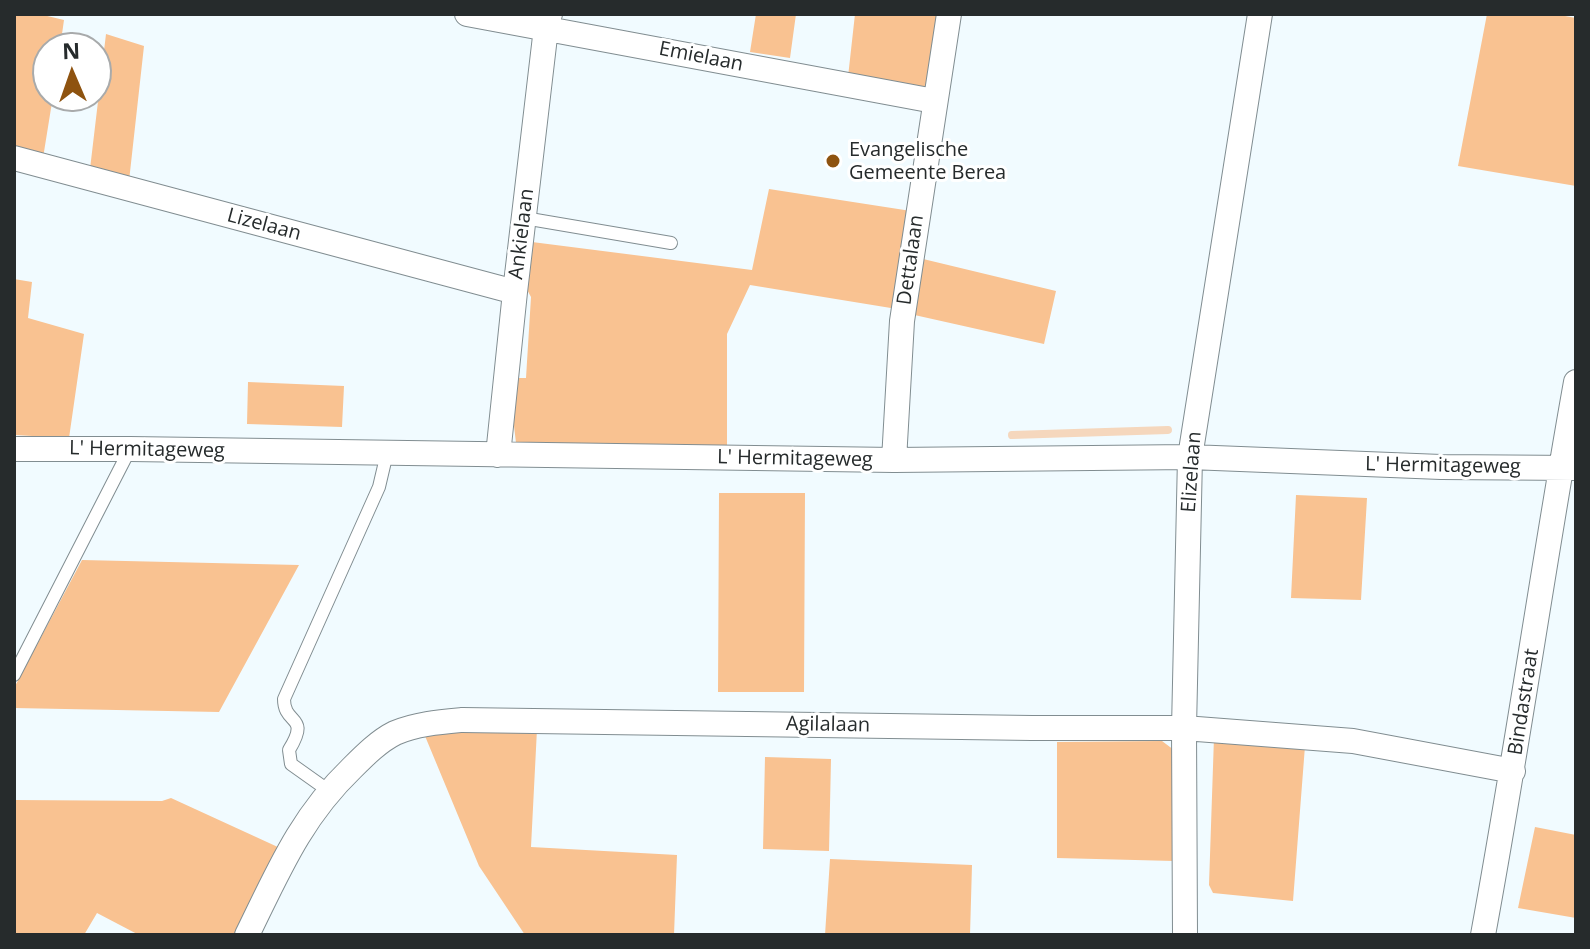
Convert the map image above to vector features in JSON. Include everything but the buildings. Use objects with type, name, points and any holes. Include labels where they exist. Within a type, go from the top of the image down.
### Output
[{"type":"street","name":"Emielaan","points":[[467,14],[548,21],[934,101]]},
{"type":"street","name":"Dettalaan","points":[[894,460],[902,321],[949,14]]},
{"type":"street","name":"Elizelaan","points":[[1185,935],[1184,728],[1190,457],[1260,14]]},
{"type":"street","name":"Ankielaan","points":[[498,455],[548,21]]},
{"type":"street","name":"Lizelaan","points":[[14,158],[515,292]]},
{"type":"street","name":"Bindastraat","points":[[1483,935],[1568,468],[1576,382]]},
{"type":"street","name":"L' Hermitageweg","points":[[14,449],[894,460],[1190,457],[1441,467],[1568,468]]},
{"type":"street","name":"Agilalaan","points":[[247,935],[295,839],[315,807],[368,752],[396,733],[428,724],[462,720],[1184,728],[1353,741],[1513,771]]},
{"type":"lane","points":[[524,218],[671,243]]},
{"type":"lane","points":[[14,675],[130,449]]},
{"type":"lane","points":[[329,791],[291,764],[289,750],[298,735],[298,728],[284,707],[284,699],[379,487],[387,453]]},
{"type":"shaded area","points":[[14,14],[39,14],[64,20],[62,32],[32,32],[32,112],[50,112],[43,158],[14,150]]},
{"type":"shaded area","points":[[756,14],[796,14],[790,58],[750,52]]},
{"type":"shaded area","points":[[855,14],[943,14],[931,83],[924,87],[848,77]]},
{"type":"shaded area","points":[[1487,14],[1554,14],[1576,18],[1576,186],[1458,166]]},
{"type":"shaded area","points":[[112,36],[144,46],[129,181],[90,169],[97,112],[112,112]]},
{"type":"shaded area","points":[[769,189],[911,211],[897,309],[750,285],[727,334],[727,448],[516,443],[513,417],[516,378],[526,378],[531,297],[525,286],[532,242],[752,270]]},
{"type":"shaded area","points":[[919,258],[1056,291],[1044,344],[910,314]]},
{"type":"shaded area","points":[[14,279],[32,282],[28,318],[84,334],[69,438],[14,435]]},
{"type":"shaded area","points":[[248,382],[344,386],[342,427],[247,424]]},
{"type":"shaded area","points":[[719,493],[805,493],[804,692],[718,692]]},
{"type":"shaded area","points":[[1296,495],[1367,498],[1361,600],[1291,598]]},
{"type":"shaded area","points":[[82,560],[299,565],[219,712],[14,708],[14,688]]},
{"type":"shaded area","points":[[456,729],[537,729],[531,847],[677,855],[674,935],[525,935],[479,866],[425,736]]},
{"type":"shaded area","points":[[1214,737],[1305,746],[1293,901],[1213,893],[1209,885]]},
{"type":"shaded area","points":[[1162,741],[1174,750],[1174,861],[1057,858],[1057,742]]},
{"type":"shaded area","points":[[765,757],[831,759],[829,851],[763,849]]},
{"type":"shaded area","points":[[171,798],[280,848],[236,935],[139,935],[97,913],[84,935],[14,935],[14,800],[162,801]]},
{"type":"shaded area","points":[[1535,827],[1576,835],[1576,918],[1518,908]]},
{"type":"shaded area","points":[[830,859],[972,865],[970,935],[825,935]]},
{"type":"waterway","points":[[1012,435],[1168,430]]},
{"type":"place","name":"Evangelische Gemeente Berea","points":[[833,161]]}]
